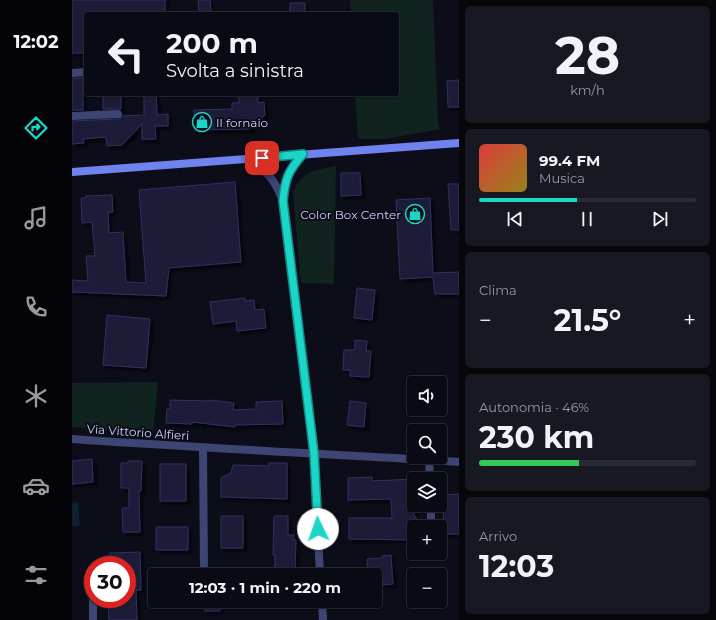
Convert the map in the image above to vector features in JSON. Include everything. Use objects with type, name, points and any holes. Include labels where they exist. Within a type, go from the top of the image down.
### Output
[{"type":"main road","points":[[72,172],[459,143]]},
{"type":"street","points":[[72,72],[84,72]]},
{"type":"street","points":[[72,116],[118,114]]},
{"type":"street","points":[[303,154],[288,173],[283,201],[314,453],[320,568]]},
{"type":"street","points":[[248,159],[270,175],[277,185],[283,201]]},
{"type":"street","name":"Via Vittorio Alfieri","points":[[72,439],[203,448],[407,459]]},
{"type":"street","name":"Via Vittorio Alfieri","points":[[203,448],[204,568]]},
{"type":"street","name":"Via Vittorio Alfieri","points":[[447,461],[459,462]]},
{"type":"street","points":[[93,608],[93,620]]},
{"type":"street","points":[[322,608],[323,620]]},
{"type":"green space","points":[[350,0],[433,0],[438,123],[440,129],[386,139],[358,139],[355,96],[399,96],[399,12],[351,12]]},
{"type":"green space","points":[[336,166],[334,284],[301,283],[293,192],[301,179],[310,172]]},
{"type":"green space","points":[[158,382],[153,434],[72,427],[72,383]]},
{"type":"water","points":[[78,502],[80,526],[72,526],[72,503]]},
{"type":"building","points":[[72,0],[165,0],[165,12],[84,12],[84,53],[72,53]]},
{"type":"building","points":[[198,0],[210,0],[211,11],[199,12]]},
{"type":"building","points":[[290,3],[305,3],[305,12],[290,12]]},
{"type":"building","points":[[72,78],[83,78],[83,110],[72,110]]},
{"type":"building","points":[[459,80],[459,107],[448,107],[447,81]]},
{"type":"building","points":[[103,96],[121,96],[121,109],[103,109]]},
{"type":"building","points":[[144,96],[156,96],[157,115],[168,114],[168,126],[155,126],[156,139],[142,139],[142,124],[122,145],[107,146],[106,137],[83,139],[84,143],[72,144],[72,121],[118,119],[123,116],[144,115]]},
{"type":"building","points":[[239,96],[258,96],[258,103],[264,102],[265,115],[250,129],[195,130],[194,110],[232,109],[232,103],[239,103]]},
{"type":"building","points":[[341,173],[360,173],[361,195],[341,196]]},
{"type":"building","points":[[235,182],[241,262],[169,268],[166,296],[72,292],[72,280],[88,281],[86,256],[95,256],[92,222],[82,223],[81,198],[86,198],[86,196],[112,195],[113,212],[108,212],[109,233],[123,232],[126,282],[146,283],[139,190]]},
{"type":"building","points":[[448,184],[459,184],[459,230],[451,230]]},
{"type":"building","points":[[430,198],[433,273],[459,272],[459,294],[435,294],[433,277],[400,279],[396,200]]},
{"type":"building","points":[[357,288],[375,290],[372,320],[354,318]]},
{"type":"building","points":[[245,298],[245,301],[254,300],[255,310],[264,309],[266,328],[237,331],[236,321],[213,324],[210,302]]},
{"type":"building","points":[[107,315],[150,319],[146,368],[103,365]]},
{"type":"building","points":[[355,340],[367,341],[366,351],[371,351],[369,377],[350,376],[350,370],[343,370],[344,350],[355,350]]},
{"type":"building","points":[[170,400],[210,400],[234,403],[233,410],[256,409],[256,402],[282,401],[283,424],[235,425],[235,427],[192,422],[192,424],[166,423],[167,409],[170,409]]},
{"type":"building","points":[[350,401],[366,403],[364,427],[347,425]]},
{"type":"building","points":[[92,459],[93,482],[72,484],[72,461]]},
{"type":"building","points":[[128,461],[142,461],[141,491],[139,491],[140,532],[123,532],[122,508],[129,508],[129,488],[121,488],[121,463],[128,463]]},
{"type":"building","points":[[269,463],[287,463],[287,499],[221,497],[221,478],[231,473],[233,465],[269,466]]},
{"type":"building","points":[[160,464],[186,464],[186,501],[160,501]]},
{"type":"building","points":[[372,477],[372,481],[407,479],[407,512],[414,512],[414,517],[416,517],[416,520],[407,520],[407,540],[349,539],[349,518],[392,518],[391,499],[348,500],[348,478]]},
{"type":"building","points":[[459,494],[459,534],[447,534],[447,520],[444,520],[443,512],[447,512],[447,495]]},
{"type":"building","points":[[221,516],[243,516],[243,548],[221,548]]},
{"type":"building","points":[[274,516],[288,516],[288,535],[294,535],[293,540],[296,540],[295,568],[275,568],[275,555],[273,555]]},
{"type":"building","points":[[156,527],[188,527],[188,550],[156,550]]},
{"type":"building","points":[[140,552],[141,590],[136,590],[136,556],[110,556],[110,553]]},
{"type":"building","points":[[391,555],[393,584],[383,585],[382,568],[368,568],[367,559],[382,558],[382,556]]},
{"type":"building","points":[[136,590],[137,620],[109,620],[108,608],[136,608]]},
{"type":"building","points":[[205,608],[220,608],[220,611],[205,611]]},
{"type":"place","name":"Il fornaio","points":[[202,122]]},
{"type":"place","name":"Color Box Center","points":[[415,214]]},
{"type":"route","points":[[262,158],[303,154],[288,173],[283,201],[314,453],[318,529]]}]
